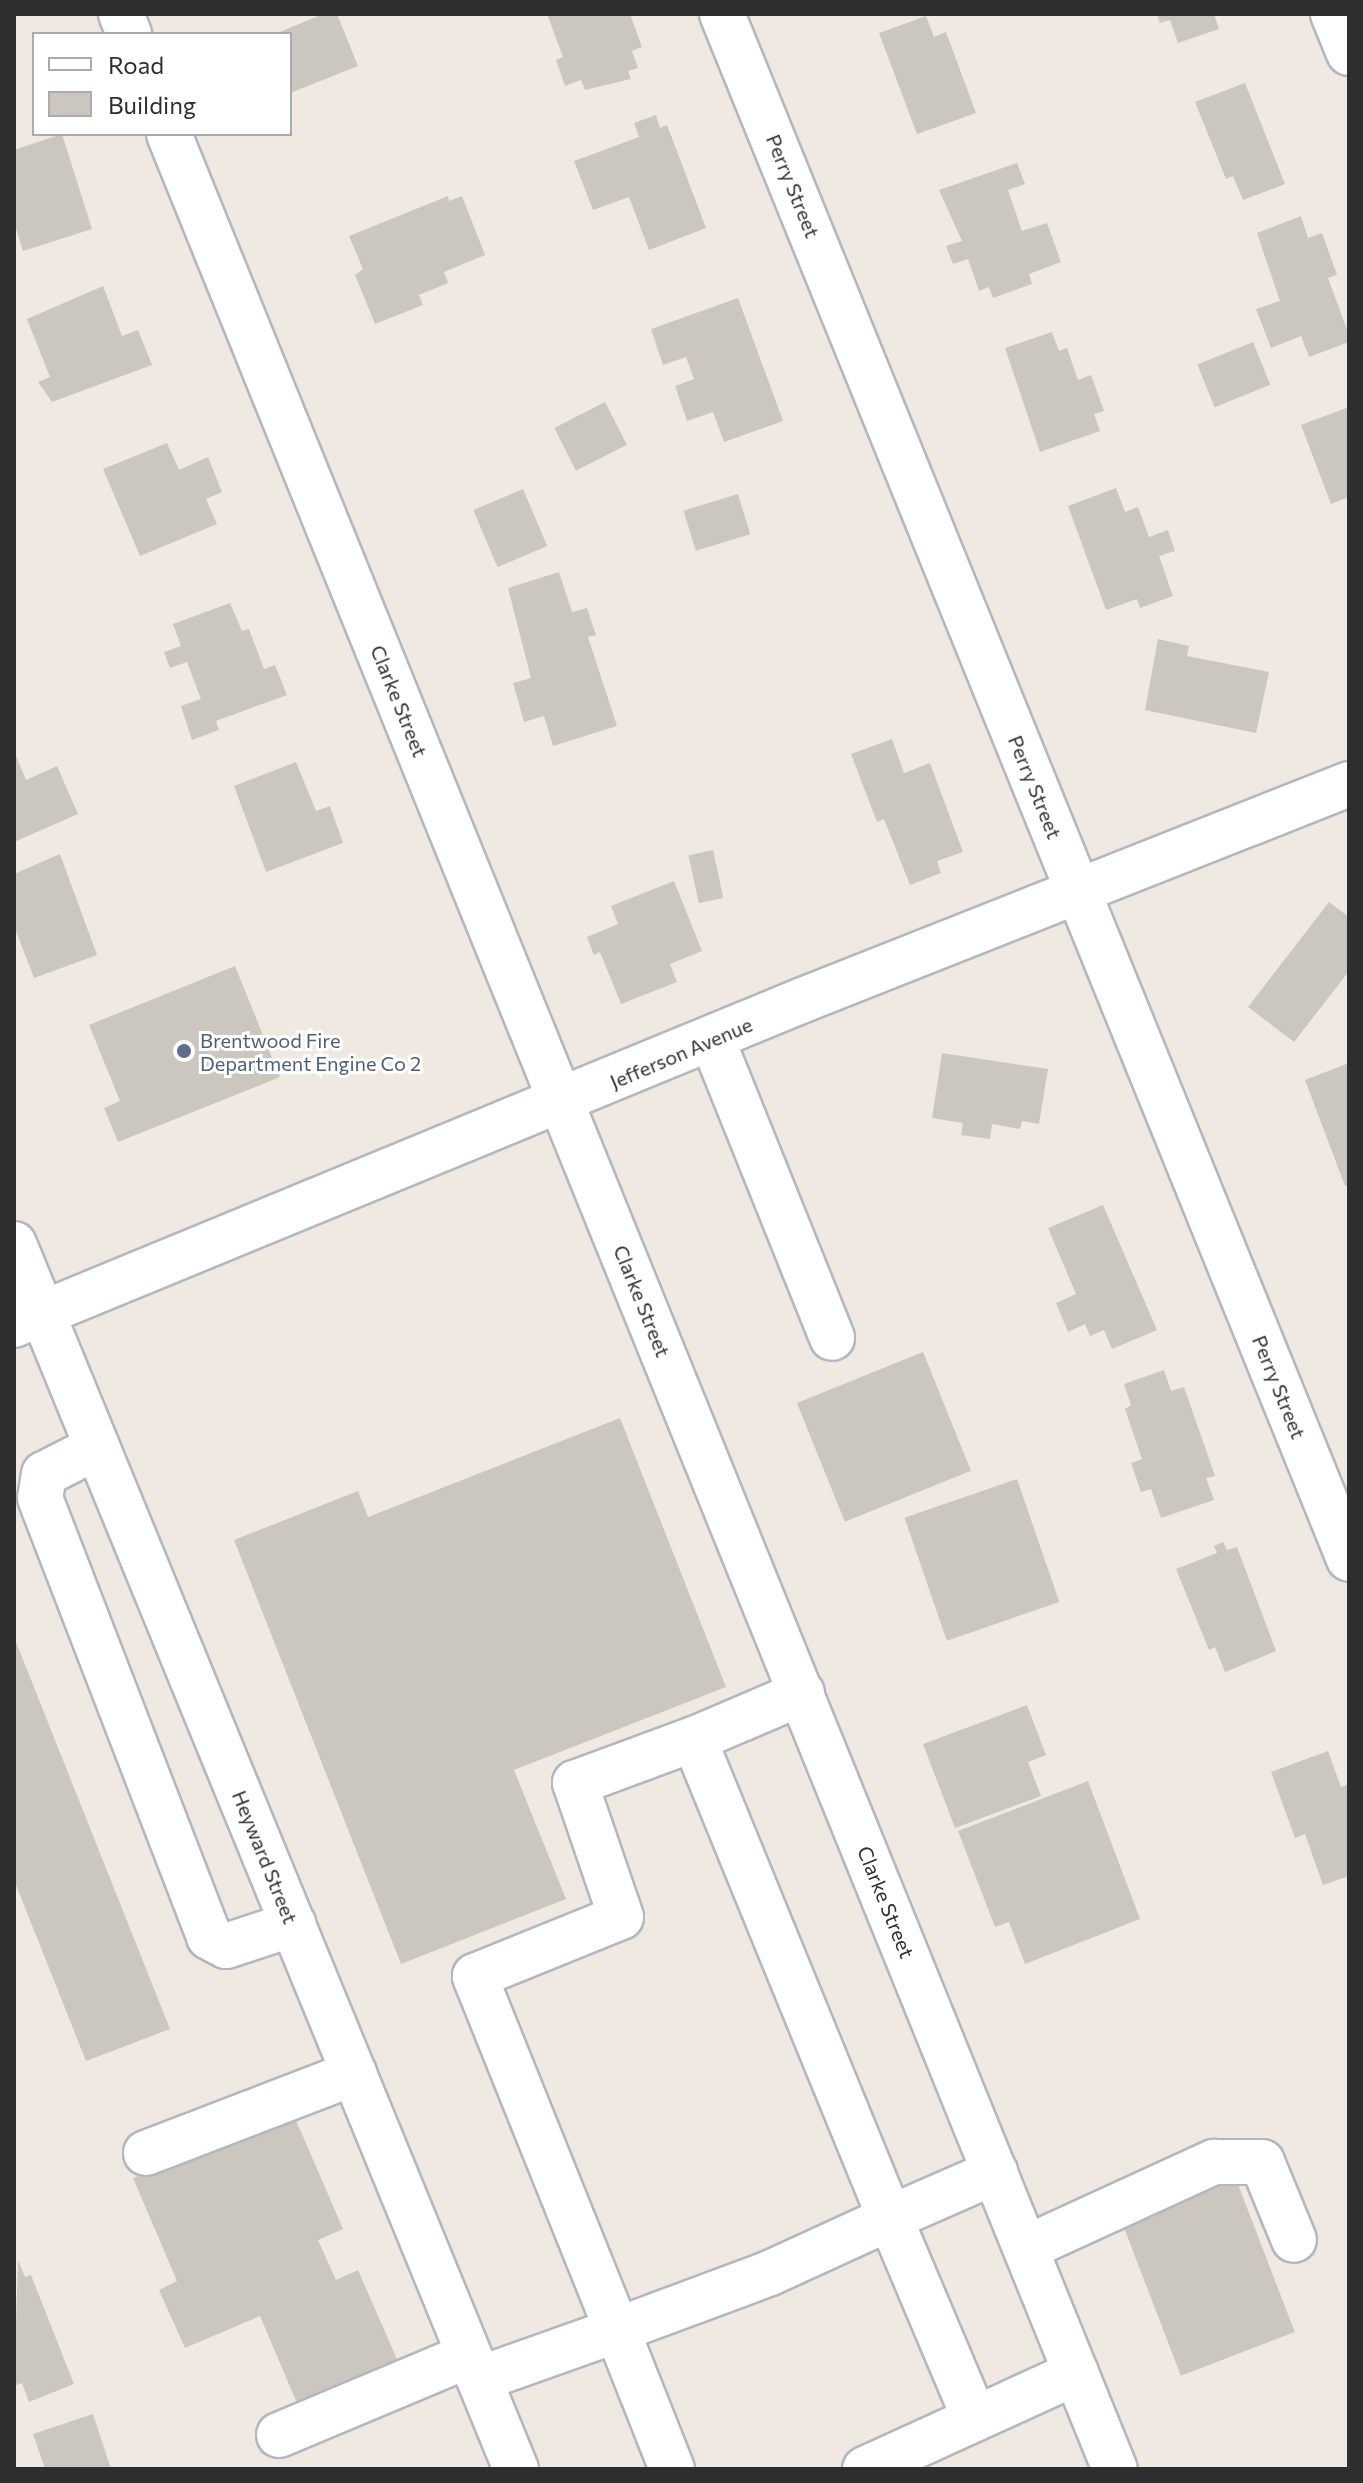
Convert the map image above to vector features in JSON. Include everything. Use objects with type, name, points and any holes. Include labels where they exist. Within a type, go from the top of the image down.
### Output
[{"type":"street","name":"Perry Street","points":[[722,14],[1349,1559]]},
{"type":"street","points":[[1333,14],[1349,53]]},
{"type":"street","name":"Clarke Street","points":[[170,136],[1115,2469]]},
{"type":"street","name":"Jefferson Avenue","points":[[28,1320],[712,1039],[1349,784]]},
{"type":"street","points":[[712,1039],[832,1338]]},
{"type":"street","name":"Heyward Street","points":[[14,1244],[28,1320],[97,1447],[516,2469]]},
{"type":"street","points":[[97,1447],[44,1474],[40,1498],[209,1937],[226,1946],[293,1924]]},
{"type":"street","points":[[672,2469],[475,1976],[621,1917],[575,1783],[694,1739],[802,1693]]},
{"type":"street","points":[[694,1739],[975,2419]]},
{"type":"street","points":[[146,2153],[354,2073]]},
{"type":"street","points":[[1026,2248],[1214,2162],[1262,2162],[1294,2240]]},
{"type":"street","points":[[279,2435],[474,2367],[617,2330],[770,2273],[995,2172]]},
{"type":"street","points":[[865,2469],[1076,2373]]},
{"type":"building","points":[[323,14],[337,14],[358,66],[292,92],[292,32],[280,32]]},
{"type":"building","points":[[547,14],[630,14],[642,47],[632,51],[638,68],[628,71],[631,79],[585,90],[581,80],[565,86],[556,60],[563,57]]},
{"type":"building","points":[[1157,14],[1214,14],[1219,29],[1178,43],[1170,20],[1160,23]]},
{"type":"building","points":[[926,16],[934,37],[946,32],[976,113],[917,134],[879,33]]},
{"type":"building","points":[[1245,83],[1285,184],[1243,200],[1233,176],[1226,179],[1195,102]]},
{"type":"building","points":[[656,115],[660,128],[667,125],[706,228],[649,250],[629,197],[593,210],[574,161],[639,137],[634,123]]},
{"type":"building","points":[[63,136],[92,229],[23,251],[14,222],[14,150]]},
{"type":"building","points":[[1017,163],[1025,184],[1008,190],[1022,231],[1047,223],[1061,262],[1029,274],[1032,284],[993,298],[989,287],[979,291],[968,259],[953,264],[946,246],[962,241],[939,190]]},
{"type":"building","points":[[448,196],[449,201],[462,196],[485,255],[444,272],[448,283],[419,295],[423,305],[375,324],[355,275],[363,269],[349,236]]},
{"type":"building","points":[[1301,216],[1308,238],[1322,233],[1337,275],[1328,278],[1349,335],[1349,342],[1309,357],[1301,336],[1271,348],[1256,309],[1280,301],[1257,233]]},
{"type":"building","points":[[103,286],[122,336],[138,330],[152,365],[52,402],[38,382],[50,377],[27,319]]},
{"type":"building","points":[[738,298],[783,421],[724,442],[713,412],[687,421],[675,386],[694,379],[686,357],[663,365],[651,329]]},
{"type":"building","points":[[1052,332],[1059,351],[1067,348],[1078,380],[1091,375],[1104,411],[1094,414],[1100,431],[1040,452],[1005,348]]},
{"type":"building","points":[[1253,342],[1270,385],[1215,407],[1197,364]]},
{"type":"building","points":[[605,402],[627,445],[576,471],[554,428]]},
{"type":"building","points":[[1349,407],[1349,497],[1331,504],[1301,425]]},
{"type":"building","points":[[167,443],[179,470],[208,457],[222,492],[206,499],[217,524],[140,556],[103,469]]},
{"type":"building","points":[[1116,488],[1125,512],[1138,507],[1149,537],[1168,530],[1175,551],[1159,556],[1173,596],[1140,608],[1137,599],[1106,610],[1068,506]]},
{"type":"building","points":[[523,489],[547,546],[498,567],[473,510]]},
{"type":"building","points":[[738,494],[750,534],[696,551],[683,511]]},
{"type":"building","points":[[559,572],[572,612],[587,608],[596,635],[588,637],[617,726],[553,746],[544,716],[524,722],[513,683],[531,678],[508,588]]},
{"type":"building","points":[[230,603],[242,631],[249,629],[264,669],[275,665],[287,695],[216,721],[219,730],[192,740],[181,706],[201,699],[187,662],[170,668],[164,652],[181,646],[173,624]]},
{"type":"building","points":[[1158,639],[1189,646],[1187,656],[1269,672],[1256,733],[1145,710]]},
{"type":"building","points":[[892,739],[904,773],[930,763],[963,852],[937,861],[941,873],[910,885],[884,819],[877,822],[851,754]]},
{"type":"building","points":[[14,751],[26,780],[57,766],[78,814],[14,842]]},
{"type":"building","points":[[296,762],[316,811],[330,806],[343,843],[266,872],[234,786]]},
{"type":"building","points":[[713,850],[723,898],[699,903],[689,855]]},
{"type":"building","points":[[60,854],[97,955],[34,978],[14,926],[14,874]]},
{"type":"building","points":[[674,881],[702,951],[670,964],[677,982],[621,1004],[600,952],[594,955],[587,937],[618,924],[611,906]]},
{"type":"building","points":[[1329,902],[1349,917],[1349,971],[1294,1042],[1248,1007]]},
{"type":"building","name":"Brentwood Fire Department Engine Co 2","points":[[235,966],[280,1077],[118,1142],[104,1108],[120,1101],[89,1025]]},
{"type":"building","points":[[942,1053],[1048,1069],[1039,1124],[1022,1121],[1020,1129],[992,1124],[990,1139],[961,1135],[963,1123],[932,1118]]},
{"type":"building","points":[[1349,1063],[1349,1185],[1345,1186],[1305,1080]]},
{"type":"building","points":[[1103,1205],[1157,1330],[1112,1349],[1104,1330],[1090,1336],[1085,1324],[1068,1332],[1056,1303],[1076,1294],[1048,1228]]},
{"type":"building","points":[[923,1352],[971,1471],[845,1522],[797,1403]]},
{"type":"building","points":[[1164,1370],[1171,1391],[1184,1387],[1215,1476],[1206,1478],[1214,1500],[1161,1518],[1151,1489],[1141,1492],[1131,1463],[1142,1459],[1125,1409],[1131,1405],[1124,1384]]},
{"type":"building","points":[[620,1418],[726,1687],[514,1770],[566,1899],[401,1964],[234,1540],[358,1491],[368,1517]]},
{"type":"building","points":[[1017,1479],[1059,1602],[947,1641],[904,1518]]},
{"type":"building","points":[[1223,1542],[1227,1550],[1237,1547],[1276,1651],[1225,1672],[1215,1647],[1209,1650],[1176,1569],[1217,1553],[1214,1546]]},
{"type":"building","points":[[14,1637],[170,2029],[86,2061],[14,1880]]},
{"type":"building","points":[[1027,1705],[1046,1755],[1028,1762],[1041,1796],[955,1828],[923,1744]]},
{"type":"building","points":[[1328,1751],[1341,1787],[1349,1784],[1349,1876],[1323,1885],[1305,1834],[1295,1838],[1271,1772]]},
{"type":"building","points":[[1088,1781],[1140,1919],[1025,1964],[1009,1922],[995,1927],[958,1831]]},
{"type":"building","points":[[292,2111],[343,2229],[318,2240],[336,2280],[358,2270],[400,2366],[299,2408],[260,2316],[185,2348],[159,2290],[177,2281],[133,2178]]},
{"type":"building","points":[[1236,2179],[1295,2332],[1181,2376],[1122,2223]]},
{"type":"building","points":[[18,2260],[25,2277],[31,2275],[74,2384],[29,2402],[22,2383],[14,2386]]},
{"type":"building","points":[[93,2414],[111,2469],[45,2469],[33,2434]]},
{"type":"place","name":"Brentwood Fire Department Engine Co 2","points":[[184,1051]]}]
